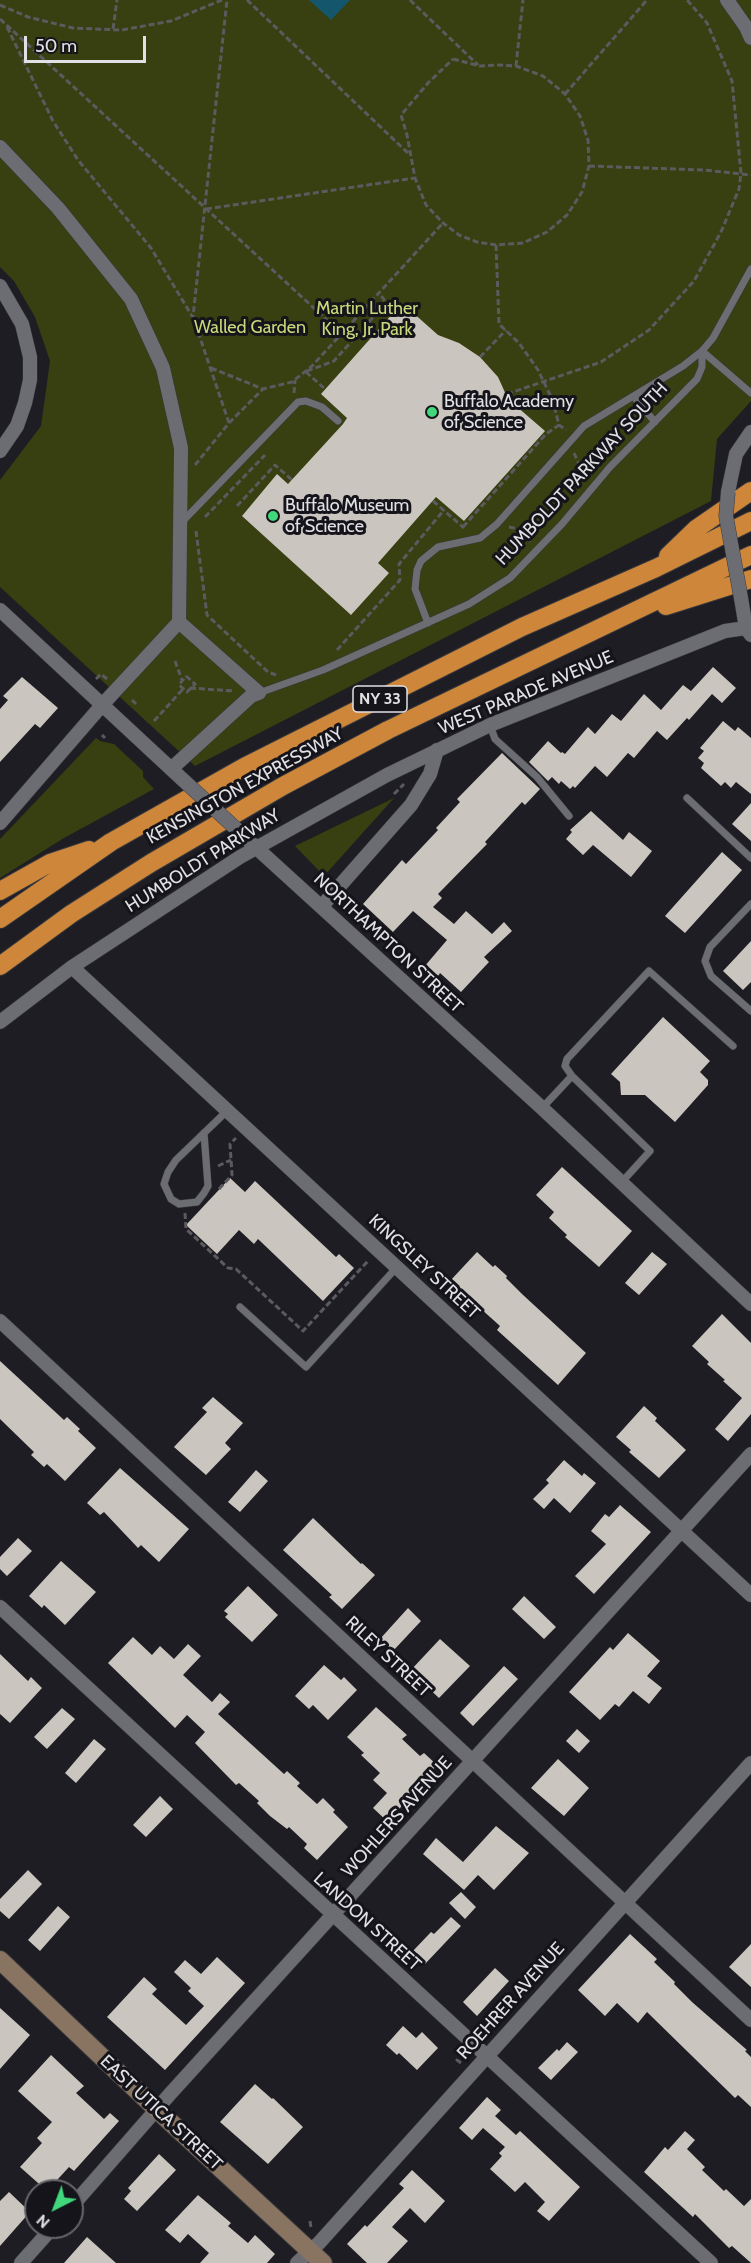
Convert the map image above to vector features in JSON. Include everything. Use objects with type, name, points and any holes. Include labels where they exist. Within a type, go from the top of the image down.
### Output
[{"type":"highway","points":[[656,568],[696,529],[751,491]]},
{"type":"highway","name":"KENSINGTON EXPRESSWAY","points":[[0,919],[111,842],[244,767],[522,627],[656,568],[751,521]]},
{"type":"highway","name":"KENSINGTON EXPRESSWAY","points":[[0,966],[81,907],[283,786],[398,725],[751,555]]},
{"type":"highway","points":[[607,625],[744,581]]},
{"type":"highway","points":[[0,891],[50,863],[111,842]]},
{"type":"street","points":[[727,0],[751,38]]},
{"type":"street","points":[[0,147],[58,208],[131,299],[163,368],[181,448],[179,622],[103,704],[0,823]]},
{"type":"street","points":[[0,286],[22,324],[30,357],[30,380],[17,426],[0,451]]},
{"type":"street","points":[[749,632],[741,598],[744,581],[726,516],[728,492],[736,454],[751,432]]},
{"type":"street","name":"NORTHAMPTON STREET","points":[[0,610],[542,1108],[751,1304]]},
{"type":"street","points":[[179,622],[260,693]]},
{"type":"street","name":"WEST PARADE AVENUE","points":[[321,906],[411,805],[430,774],[437,750],[490,725],[725,631],[749,632]]},
{"type":"street","points":[[171,769],[251,696],[260,693]]},
{"type":"street","name":"HUMBOLDT PARKWAY","points":[[0,1022],[72,967],[256,846],[437,750]]},
{"type":"street","name":"KINGSLEY STREET","points":[[72,967],[751,1595]]},
{"type":"street","name":"RILEY STREET","points":[[0,1321],[751,2020]]},
{"type":"street","name":"WOHLERS AVENUE","points":[[84,2192],[472,1760],[751,1454]]},
{"type":"street","name":"LANDON STREET","points":[[0,1607],[711,2263]]},
{"type":"street","name":"ROEHRER AVENUE","points":[[310,2259],[487,2055],[751,1763]]},
{"type":"street","name":"EAST UTICA STREET","points":[[0,1960],[310,2259]]},
{"type":"street","points":[[21,2263],[42,2239]]},
{"type":"lane","name":"HUMBOLDT PARKWAY SOUTH","points":[[702,351],[702,367],[697,379],[610,467],[510,578],[469,604],[428,623],[415,589],[417,570],[421,561],[438,547],[477,539],[497,524],[584,426],[683,366],[702,351],[713,338],[751,269]]},
{"type":"lane","points":[[702,351],[751,393]]},
{"type":"lane","points":[[634,397],[655,422]]},
{"type":"lane","points":[[181,523],[298,402],[314,403],[338,421]]},
{"type":"lane","points":[[260,693],[323,670],[428,623]]},
{"type":"lane","points":[[490,725],[495,739],[537,777],[569,816]]},
{"type":"lane","points":[[687,798],[751,858]]},
{"type":"lane","points":[[751,904],[710,947],[705,961],[711,975],[751,1011]]},
{"type":"lane","points":[[621,1183],[650,1150],[572,1076],[564,1066],[567,1059],[649,970],[733,1046]]},
{"type":"lane","points":[[542,1108],[572,1076]]},
{"type":"lane","points":[[204,1133],[208,1186],[196,1202],[179,1204],[171,1199],[164,1184],[168,1172],[176,1160],[204,1133],[228,1110]]},
{"type":"lane","points":[[240,1307],[306,1366],[397,1267]]},
{"type":"path","points":[[113,29],[117,0]]},
{"type":"path","points":[[0,5],[27,17],[73,28],[113,29],[171,21],[222,0]]},
{"type":"path","points":[[193,317],[227,0]]},
{"type":"path","points":[[247,0],[409,154]]},
{"type":"path","points":[[410,0],[480,66]]},
{"type":"path","points":[[516,66],[523,0]]},
{"type":"path","points":[[565,94],[647,0]]},
{"type":"path","points":[[507,394],[601,362],[650,330],[694,281],[721,232],[739,189],[741,173],[732,81],[707,23],[687,0]]},
{"type":"path","points":[[0,19],[341,333]]},
{"type":"path","points":[[5,24],[53,121],[78,160],[151,248],[193,317],[228,423]]},
{"type":"path","points":[[453,59],[480,66],[516,66],[543,76],[565,94],[580,116],[588,140],[589,166],[582,192],[567,215],[547,232],[523,243],[496,245],[477,243],[459,235],[443,223],[426,205],[415,178],[409,154],[407,135],[401,115],[428,83],[453,59]]},
{"type":"path","points":[[589,166],[751,175]]},
{"type":"path","points":[[206,209],[415,178]]},
{"type":"path","points":[[181,483],[228,423],[263,389],[292,382],[306,372],[443,223]]},
{"type":"path","points":[[496,245],[499,324],[519,343],[544,381],[553,401],[559,425],[575,436]]},
{"type":"path","points":[[306,372],[334,361],[383,306],[385,302],[378,293]]},
{"type":"path","points":[[480,357],[506,330]]},
{"type":"path","points":[[211,368],[263,389]]},
{"type":"path","points":[[306,372],[325,389]]},
{"type":"path","points":[[463,527],[546,434],[559,425]]},
{"type":"path","points":[[569,442],[591,490]]},
{"type":"path","points":[[202,519],[265,454]]},
{"type":"path","points":[[237,506],[275,465],[292,480]]},
{"type":"path","points":[[433,501],[477,539]]},
{"type":"path","points":[[342,644],[400,580],[399,564],[444,510]]},
{"type":"path","points":[[497,524],[524,530],[534,553]]},
{"type":"path","points":[[196,526],[207,615],[268,672],[275,675],[284,674]]},
{"type":"path","points":[[206,622],[210,618]]},
{"type":"path","points":[[175,662],[182,680]]},
{"type":"path","points":[[94,682],[101,674],[108,680]]},
{"type":"path","points":[[186,676],[195,684],[187,692],[179,685],[182,680],[186,676]]},
{"type":"path","points":[[154,721],[183,688]]},
{"type":"path","points":[[190,688],[212,690]]},
{"type":"path","points":[[132,700],[136,704]]},
{"type":"path","points":[[230,1144],[236,1138]]},
{"type":"path","points":[[216,1167],[231,1160]]},
{"type":"path","points":[[185,1208],[186,1229],[228,1268],[236,1269],[303,1331],[368,1261]]},
{"type":"path","points":[[463,2054],[457,2060],[463,2064]]},
{"type":"path","points":[[310,2221],[311,2228]]},
{"type":"green space","name":"Martin Luther King, Jr. Park","points":[[0,0],[751,0],[751,401],[717,439],[711,501],[195,766],[0,587],[0,480],[41,426],[50,361],[35,317],[14,281],[0,267]]},
{"type":"green space","points":[[96,738],[114,744],[143,771],[143,777],[154,789],[64,838],[0,878],[0,839]]},
{"type":"green space","points":[[394,798],[324,876],[295,846]]},
{"type":"water","points":[[309,0],[350,0],[331,20]]},
{"type":"building","points":[[402,303],[438,335],[459,343],[480,357],[498,377],[508,399],[545,431],[464,521],[436,497],[378,563],[389,573],[351,615],[242,516],[277,474],[288,484],[343,424],[347,418],[321,394]]},
{"type":"building","points":[[713,667],[736,688],[722,703],[712,694],[667,740],[657,731],[634,758],[628,753],[607,777],[595,766],[575,788],[573,786],[570,789],[561,781],[559,784],[552,777],[548,781],[529,762],[548,741],[565,754],[588,727],[595,734],[612,714],[621,721],[644,694],[661,710],[683,685],[691,691]]},
{"type":"building","points":[[22,677],[58,708],[40,728],[35,724],[0,762],[0,709],[8,700],[3,696]]},
{"type":"building","points":[[723,721],[735,731],[738,727],[751,738],[751,794],[736,782],[731,788],[725,782],[721,786],[701,768],[704,763],[698,758],[704,751],[700,748]]},
{"type":"building","points":[[502,753],[540,789],[525,805],[522,802],[485,842],[487,844],[438,894],[442,898],[433,907],[454,924],[466,911],[492,934],[504,922],[512,931],[484,957],[489,962],[461,992],[440,973],[437,978],[424,967],[447,940],[413,911],[393,932],[363,904],[402,860],[406,864],[438,830],[436,828],[460,802],[457,799]]},
{"type":"building","points":[[751,803],[751,841],[732,824]]},
{"type":"building","points":[[591,811],[623,840],[629,832],[652,851],[631,877],[593,845],[583,855],[566,839],[572,832],[570,830]]},
{"type":"building","points":[[722,852],[742,870],[685,933],[665,916]]},
{"type":"building","points":[[751,941],[751,982],[743,990],[723,971]]},
{"type":"building","points":[[663,1017],[710,1061],[700,1072],[708,1080],[708,1085],[675,1122],[645,1095],[621,1095],[620,1082],[611,1074]]},
{"type":"building","points":[[562,1167],[632,1231],[599,1267],[565,1237],[567,1235],[549,1218],[554,1212],[536,1195]]},
{"type":"building","points":[[230,1178],[245,1192],[255,1181],[336,1257],[339,1254],[354,1268],[323,1301],[258,1239],[254,1244],[239,1230],[217,1254],[186,1225]]},
{"type":"building","points":[[477,1252],[507,1276],[506,1278],[522,1294],[586,1353],[558,1385],[497,1330],[500,1326],[480,1308],[478,1311],[450,1281]]},
{"type":"building","points":[[652,1252],[667,1264],[639,1295],[625,1283]]},
{"type":"building","points":[[722,1314],[751,1343],[751,1414],[728,1441],[715,1429],[742,1398],[723,1381],[725,1380],[692,1346]]},
{"type":"building","points":[[0,1361],[64,1420],[67,1417],[96,1448],[65,1481],[47,1464],[44,1467],[31,1455],[34,1452],[0,1419]]},
{"type":"building","points":[[213,1397],[243,1423],[225,1443],[231,1449],[206,1475],[174,1447],[207,1412],[202,1408]]},
{"type":"building","points":[[644,1406],[657,1418],[655,1421],[686,1450],[659,1478],[629,1452],[631,1450],[616,1437]]},
{"type":"building","points":[[564,1460],[582,1476],[584,1473],[596,1483],[570,1513],[554,1498],[544,1509],[533,1499],[549,1483],[546,1480]]},
{"type":"building","points":[[120,1468],[189,1529],[159,1562],[141,1545],[138,1548],[104,1512],[100,1515],[87,1503]]},
{"type":"building","points":[[256,1470],[268,1481],[240,1512],[228,1502]]},
{"type":"building","points":[[620,1505],[651,1532],[594,1594],[575,1576],[606,1544],[591,1531],[605,1514],[609,1517]]},
{"type":"building","points":[[313,1518],[375,1575],[342,1609],[329,1597],[332,1595],[283,1550]]},
{"type":"building","points":[[18,1538],[32,1551],[7,1576],[0,1569],[0,1557]]},
{"type":"building","points":[[61,1561],[96,1592],[65,1625],[44,1605],[42,1608],[29,1596]]},
{"type":"building","points":[[248,1586],[278,1615],[252,1642],[225,1617],[228,1614],[224,1611]]},
{"type":"building","points":[[524,1596],[556,1627],[544,1639],[512,1609]]},
{"type":"building","points":[[408,1608],[421,1621],[393,1651],[380,1639]]},
{"type":"building","points":[[628,1633],[660,1661],[647,1676],[662,1688],[649,1704],[633,1691],[619,1707],[615,1704],[600,1720],[569,1692],[610,1647],[613,1650]]},
{"type":"building","points":[[133,1637],[152,1655],[160,1646],[174,1659],[188,1644],[201,1656],[183,1675],[212,1702],[220,1693],[230,1702],[218,1714],[284,1774],[287,1771],[300,1783],[297,1786],[317,1804],[323,1798],[335,1810],[333,1812],[348,1827],[317,1860],[304,1848],[307,1844],[289,1827],[287,1829],[270,1816],[257,1803],[259,1801],[239,1783],[236,1785],[195,1743],[205,1732],[187,1715],[175,1728],[108,1663]]},
{"type":"building","points":[[440,1639],[470,1666],[439,1698],[410,1671]]},
{"type":"building","points":[[0,1654],[28,1681],[31,1677],[42,1688],[10,1723],[0,1714]]},
{"type":"building","points":[[324,1665],[341,1680],[344,1677],[357,1690],[328,1720],[313,1705],[309,1709],[295,1696]]},
{"type":"building","points":[[504,1666],[518,1679],[473,1726],[460,1713]]},
{"type":"building","points":[[376,1707],[407,1735],[402,1739],[420,1756],[424,1753],[437,1765],[388,1822],[373,1808],[387,1793],[373,1780],[380,1773],[361,1755],[364,1753],[347,1737]]},
{"type":"building","points":[[62,1708],[75,1719],[47,1749],[34,1737]]},
{"type":"building","points":[[577,1729],[590,1741],[579,1753],[566,1741]]},
{"type":"building","points":[[94,1739],[106,1749],[76,1783],[65,1773]]},
{"type":"building","points":[[558,1759],[589,1788],[564,1816],[531,1788]]},
{"type":"building","points":[[160,1796],[173,1809],[146,1837],[133,1825]]},
{"type":"building","points":[[496,1826],[529,1853],[494,1890],[478,1875],[464,1890],[423,1854],[436,1838],[463,1862]]},
{"type":"building","points":[[28,1870],[42,1884],[9,1919],[0,1911],[0,1899]]},
{"type":"building","points":[[461,1892],[476,1907],[465,1919],[449,1903]]},
{"type":"building","points":[[58,1906],[70,1917],[40,1951],[28,1940]]},
{"type":"building","points":[[451,1917],[461,1926],[425,1964],[412,1952],[431,1932],[434,1934]]},
{"type":"building","points":[[630,1934],[657,1959],[654,1962],[692,2002],[747,2050],[745,2051],[751,2057],[751,2107],[738,2095],[735,2098],[647,2012],[638,2023],[617,2003],[605,2016],[578,1990]]},
{"type":"building","points":[[751,1944],[751,1987],[729,1967]]},
{"type":"building","points":[[217,1957],[245,1983],[165,2070],[107,2017],[144,1977],[157,1989],[152,1994],[186,2025],[204,2006],[188,1991],[191,1988],[174,1972],[185,1960],[201,1974]]},
{"type":"building","points":[[495,1968],[509,1981],[477,2016],[463,2002]]},
{"type":"building","points":[[0,2008],[30,2035],[0,2069]]},
{"type":"building","points":[[403,2026],[416,2038],[422,2032],[438,2048],[417,2070],[399,2053],[397,2055],[386,2045]]},
{"type":"building","points":[[567,2042],[578,2052],[551,2080],[538,2068]]},
{"type":"building","points":[[51,2055],[84,2086],[76,2093],[104,2119],[110,2113],[119,2121],[74,2171],[69,2167],[58,2179],[34,2179],[20,2167],[42,2143],[37,2138],[52,2122],[18,2091]]},
{"type":"building","points":[[255,2084],[303,2127],[268,2164],[220,2122]]},
{"type":"building","points":[[487,2097],[501,2110],[495,2116],[516,2135],[520,2131],[580,2187],[549,2221],[537,2211],[545,2202],[525,2182],[515,2192],[490,2169],[502,2156],[499,2153],[505,2147],[483,2128],[472,2140],[459,2128]]},
{"type":"building","points":[[685,2131],[695,2140],[687,2149],[705,2167],[702,2170],[744,2206],[751,2199],[751,2263],[732,2246],[729,2248],[695,2214],[693,2217],[644,2172],[665,2147],[668,2150]]},
{"type":"building","points":[[159,2154],[176,2170],[137,2211],[124,2199],[131,2191],[128,2188]]},
{"type":"building","points":[[412,2170],[445,2201],[425,2223],[410,2208],[392,2227],[408,2241],[387,2263],[367,2263],[347,2244],[365,2225],[367,2227],[404,2188],[399,2184]]},
{"type":"building","points":[[9,2192],[24,2206],[24,2219],[0,2246],[0,2201]]},
{"type":"building","points":[[198,2195],[231,2223],[228,2226],[248,2243],[255,2235],[275,2254],[267,2263],[200,2263],[209,2253],[188,2234],[180,2243],[165,2230]]},
{"type":"building","points":[[87,2237],[116,2263],[64,2263]]},
{"type":"place","name":"Buffalo Academy of Science","points":[[432,412]]},
{"type":"place","name":"Buffalo Museum of Science","points":[[273,516]]},
{"type":"park label","name":"Walled Garden","points":[[250,328]]}]
